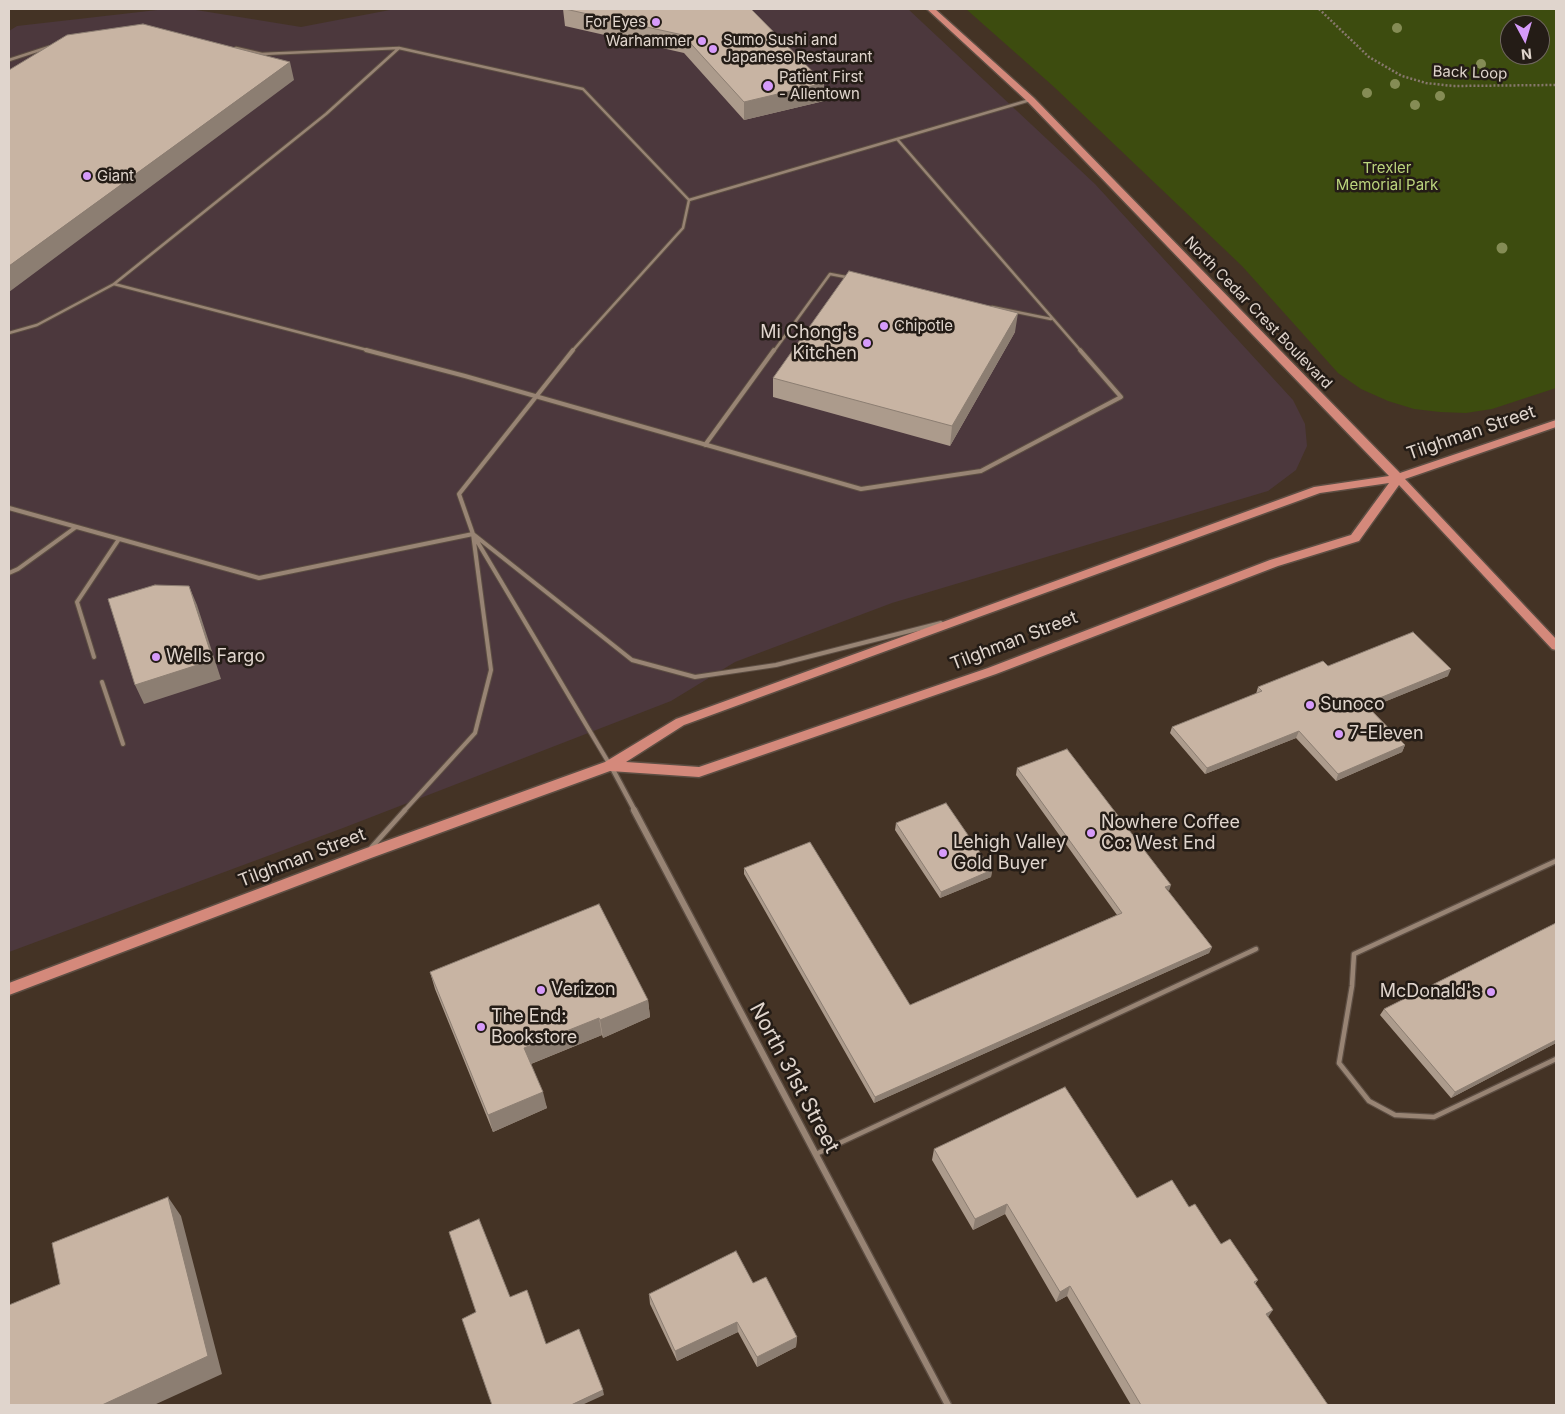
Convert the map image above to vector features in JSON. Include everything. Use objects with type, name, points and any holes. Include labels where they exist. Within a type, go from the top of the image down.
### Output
[{"type":"main road","name":"North Cedar Crest Boulevard","points":[[931,9],[1031,100],[1398,478],[1556,646]]},
{"type":"main road","name":"Tilghman Street","points":[[9,989],[366,854],[610,766],[680,722],[972,615],[1318,490],[1398,478],[1556,423]]},
{"type":"main road","name":"Tilghman Street","points":[[610,766],[699,772],[992,671],[1274,563],[1355,538],[1398,478]]},
{"type":"street","name":"North 31st Street","points":[[610,766],[948,1405]]},
{"type":"lane","points":[[9,60],[55,45]]},
{"type":"lane","points":[[234,48],[262,54],[399,48],[583,89],[689,200]]},
{"type":"lane","points":[[9,333],[37,325],[114,284],[326,114],[399,48]]},
{"type":"lane","points":[[689,200],[1031,100]]},
{"type":"lane","points":[[114,284],[535,396],[861,489],[981,471],[1120,397],[897,139]]},
{"type":"lane","points":[[610,766],[473,534],[459,494],[573,350],[683,228],[689,200]]},
{"type":"lane","points":[[705,444],[830,274],[859,280]]},
{"type":"lane","points":[[985,305],[1053,319]]},
{"type":"lane","points":[[9,508],[259,578],[473,534]]},
{"type":"lane","points":[[9,573],[18,569],[76,527]]},
{"type":"lane","points":[[473,534],[632,660],[696,677],[776,665],[972,615]]},
{"type":"lane","points":[[366,854],[475,733],[491,670],[473,534]]},
{"type":"lane","points":[[94,657],[77,602],[119,539]]},
{"type":"lane","points":[[102,682],[123,744]]},
{"type":"lane","points":[[1556,861],[1354,954],[1352,986],[1339,1063],[1369,1101],[1395,1115],[1434,1117],[1556,1059]]},
{"type":"lane","points":[[816,1154],[1256,949]]},
{"type":"path","name":"Back Loop","points":[[1319,9],[1369,57],[1402,76],[1426,83],[1453,86],[1556,85]]},
{"type":"shaded area","points":[[166,9],[190,9],[301,27],[395,9],[908,9],[1095,184],[1293,400],[1305,424],[1307,446],[1296,470],[1268,491],[892,603],[735,662],[671,701],[343,828],[9,952],[9,31],[17,26]]},
{"type":"green space","name":"Trexler Memorial Park","points":[[966,9],[1556,9],[1556,388],[1492,409],[1466,413],[1414,409],[1388,401],[1361,389],[1338,373],[1242,266],[1053,86]]},
{"type":"building","points":[[565,9],[751,9],[824,83],[744,102],[683,35]]},
{"type":"building","name":"Giant","points":[[143,24],[290,62],[9,266],[9,70],[67,35]]},
{"type":"building","points":[[849,271],[1018,313],[952,426],[773,378]]},
{"type":"building","name":"Wells Fargo","points":[[155,585],[189,586],[213,660],[135,685],[108,599]]},
{"type":"building","name":"Sunoco","points":[[1413,632],[1451,669],[1365,704],[1405,745],[1338,774],[1299,731],[1207,768],[1172,727],[1262,691],[1258,687],[1323,661],[1328,666]]},
{"type":"building","points":[[1067,749],[1171,885],[1165,887],[1212,947],[875,1097],[744,868],[810,842],[910,1005],[1122,913],[1017,768]]},
{"type":"building","name":"Lehigh Valley Gold Buyer","points":[[946,803],[992,870],[941,892],[896,823]]},
{"type":"building","points":[[599,904],[648,1000],[524,1048],[543,1092],[488,1115],[430,972]]},
{"type":"building","name":"McDonald's","points":[[1556,923],[1556,1040],[1455,1092],[1384,1009]]},
{"type":"building","points":[[1065,1087],[1137,1198],[1172,1180],[1189,1207],[1195,1204],[1221,1244],[1230,1239],[1258,1280],[1254,1282],[1273,1310],[1266,1314],[1328,1405],[1141,1405],[1070,1286],[1060,1292],[1007,1204],[975,1219],[934,1149]]},
{"type":"building","points":[[168,1197],[208,1356],[102,1405],[9,1405],[9,1305],[60,1284],[52,1243]]},
{"type":"building","points":[[479,1219],[510,1297],[527,1290],[546,1344],[579,1329],[603,1390],[571,1405],[492,1405],[462,1319],[476,1312],[449,1232]]},
{"type":"building","points":[[736,1251],[753,1283],[766,1277],[797,1337],[757,1357],[737,1322],[675,1351],[649,1294]]},
{"type":"place","name":"For Eyes","points":[[656,22]]},
{"type":"place","name":"Warhammer","points":[[702,41]]},
{"type":"place","name":"Sumo Sushi and Japanese Restaurant","points":[[713,49]]},
{"type":"place","name":"Patient First - Allentown","points":[[768,86]]},
{"type":"place","name":"Giant","points":[[87,176]]},
{"type":"place","name":"Chipotle","points":[[884,326]]},
{"type":"place","name":"Mi Chong's Kitchen","points":[[867,343]]},
{"type":"place","name":"Wells Fargo","points":[[156,657]]},
{"type":"place","name":"Sunoco","points":[[1310,705]]},
{"type":"place","name":"7-Eleven","points":[[1339,734]]},
{"type":"place","name":"Nowhere Coffee Co: West End","points":[[1091,833]]},
{"type":"place","name":"Lehigh Valley Gold Buyer","points":[[943,853]]},
{"type":"place","name":"Verizon","points":[[541,990]]},
{"type":"place","name":"McDonald's","points":[[1491,992]]},
{"type":"place","name":"The End: Bookstore","points":[[481,1027]]}]
